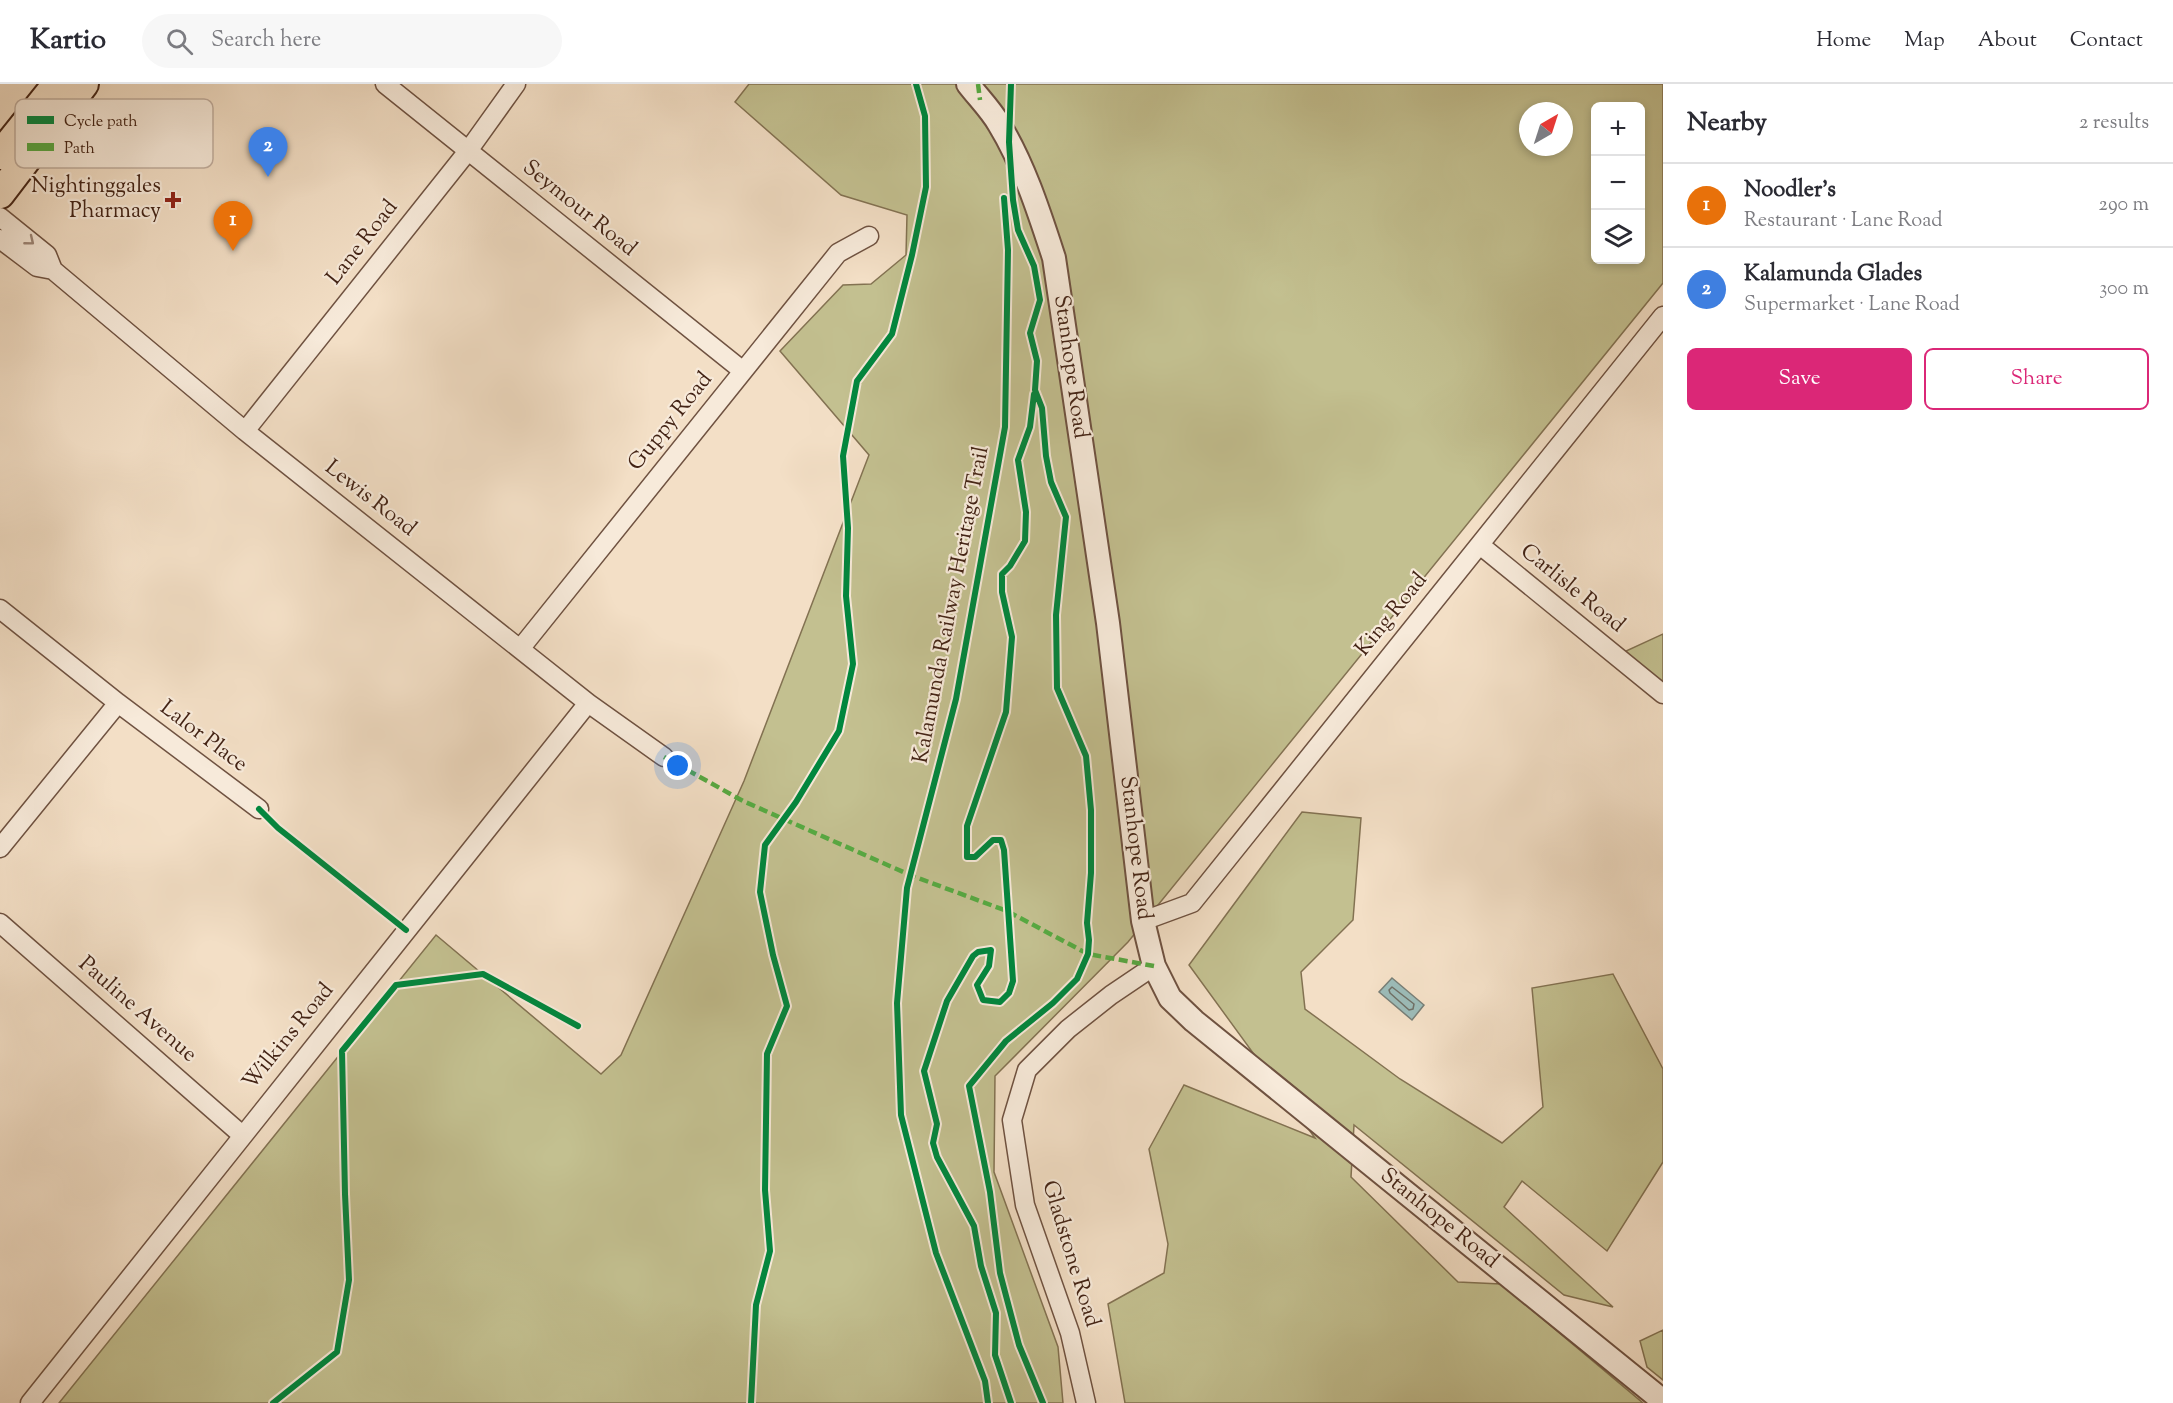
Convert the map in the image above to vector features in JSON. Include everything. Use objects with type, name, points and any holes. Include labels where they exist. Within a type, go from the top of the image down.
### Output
[{"type":"main road","points":[[46,99],[57,84]]},
{"type":"main road","points":[[66,99],[84,84]]},
{"type":"main road","points":[[0,194],[9,147]]},
{"type":"street","name":"Seymour Road","points":[[385,84],[743,371]]},
{"type":"street","name":"Lane Road","points":[[245,431],[468,150],[516,84]]},
{"type":"street","name":"Stanhope Road","points":[[968,84],[999,123],[1009,142],[1037,206],[1054,258],[1108,623],[1143,921],[1154,966],[1170,998],[1194,1020],[1663,1401]]},
{"type":"street","name":"Lewis Road","points":[[0,217],[47,255],[53,270],[245,431],[588,703],[664,757]]},
{"type":"street","name":"Guppy Road","points":[[520,649],[838,253],[869,236]]},
{"type":"street","name":"Lewis Road","points":[[0,239],[37,267],[53,270]]},
{"type":"street","name":"King Road","points":[[1143,921],[1192,903],[1663,316]]},
{"type":"street","name":"Carlisle Road","points":[[1480,545],[1663,694]]},
{"type":"street","name":"Lalor Place","points":[[0,609],[118,704],[259,809]]},
{"type":"street","name":"Wilkins Road","points":[[30,1403],[588,703]]},
{"type":"street","points":[[0,848],[118,704]]},
{"type":"street","name":"Pauline Avenue","points":[[0,922],[242,1135]]},
{"type":"street","name":"Gladstone Road","points":[[1086,1403],[1070,1333],[1025,1205],[1012,1120],[1027,1070],[1068,1029],[1111,995],[1154,966]]},
{"type":"shaded area","points":[[749,84],[1663,84],[1663,283],[1128,942],[995,1076],[994,1172],[1058,1347],[1063,1403],[59,1403],[436,935],[601,1074],[621,1055],[744,781],[869,455],[780,351],[843,285],[871,284],[906,255],[907,215],[841,195],[735,102]]},
{"type":"shaded area","points":[[1663,634],[1663,699],[1626,651]]},
{"type":"shaded area","points":[[1302,812],[1361,818],[1353,920],[1301,972],[1305,1009],[1400,1079],[1502,1143],[1543,1107],[1532,988],[1613,974],[1663,1069],[1663,1162],[1607,1251],[1522,1181],[1504,1207],[1613,1307],[1564,1295],[1354,1125],[1351,1177],[1458,1282],[1501,1284],[1643,1403],[1125,1403],[1108,1304],[1164,1273],[1168,1244],[1149,1149],[1184,1085],[1315,1138],[1189,965]]},
{"type":"shaded area","points":[[1663,1330],[1663,1380],[1647,1367],[1640,1341]]},
{"type":"water","points":[[1392,978],[1424,1005],[1412,1020],[1379,992]]},
{"type":"marked path","points":[[978,84],[980,100]]},
{"type":"marked path","points":[[664,757],[743,801],[910,875],[1007,911],[1088,954],[1154,966]]},
{"type":"cycle path","points":[[751,1403],[756,1305],[770,1251],[765,1190],[767,1054],[787,1006],[773,955],[760,892],[765,845],[796,802],[839,731],[853,664],[846,596],[848,528],[843,456],[857,381],[892,334],[926,187],[925,116],[916,84]]},
{"type":"cycle path","points":[[1011,84],[1009,142],[1013,200],[1018,230],[1034,266],[1040,300],[1030,333],[1037,361],[1035,390],[1042,408],[1046,456],[1051,482],[1066,517],[1056,615],[1057,688],[1086,756],[1091,810],[1091,873],[1087,923],[1089,940],[1088,954],[1077,979],[1053,1003],[1006,1041],[969,1086],[990,1192],[1000,1273],[1019,1345],[1043,1403]]},
{"type":"cycle path","name":"Kalamunda Railway Heritage Trail","points":[[988,1403],[985,1381],[936,1253],[901,1115],[897,1003],[907,888],[956,699],[1005,427],[1008,250],[1004,198]]},
{"type":"cycle path","points":[[1011,1403],[995,1355],[996,1313],[981,1266],[974,1226],[937,1157],[933,1143],[937,1124],[924,1071],[947,1001],[973,956],[978,952],[991,950],[989,966],[977,985],[983,1000],[1000,1002],[1009,993],[1013,981],[1004,850],[1001,840],[993,840],[975,857],[967,857],[967,826],[1006,712],[1012,637],[1002,592],[1002,574],[1010,566],[1025,541],[1026,512],[1018,460],[1030,427],[1034,394]]},
{"type":"cycle path","points":[[259,809],[278,828],[406,930]]},
{"type":"cycle path","points":[[273,1403],[337,1352],[349,1280],[342,1051],[396,985],[483,974],[578,1026]]},
{"type":"place","name":"Kalamunda Glades","points":[[268,177]]},
{"type":"place","name":"Nightinggales Pharmacy","points":[[173,200]]},
{"type":"place","name":"Noodler's","points":[[233,251]]}]
